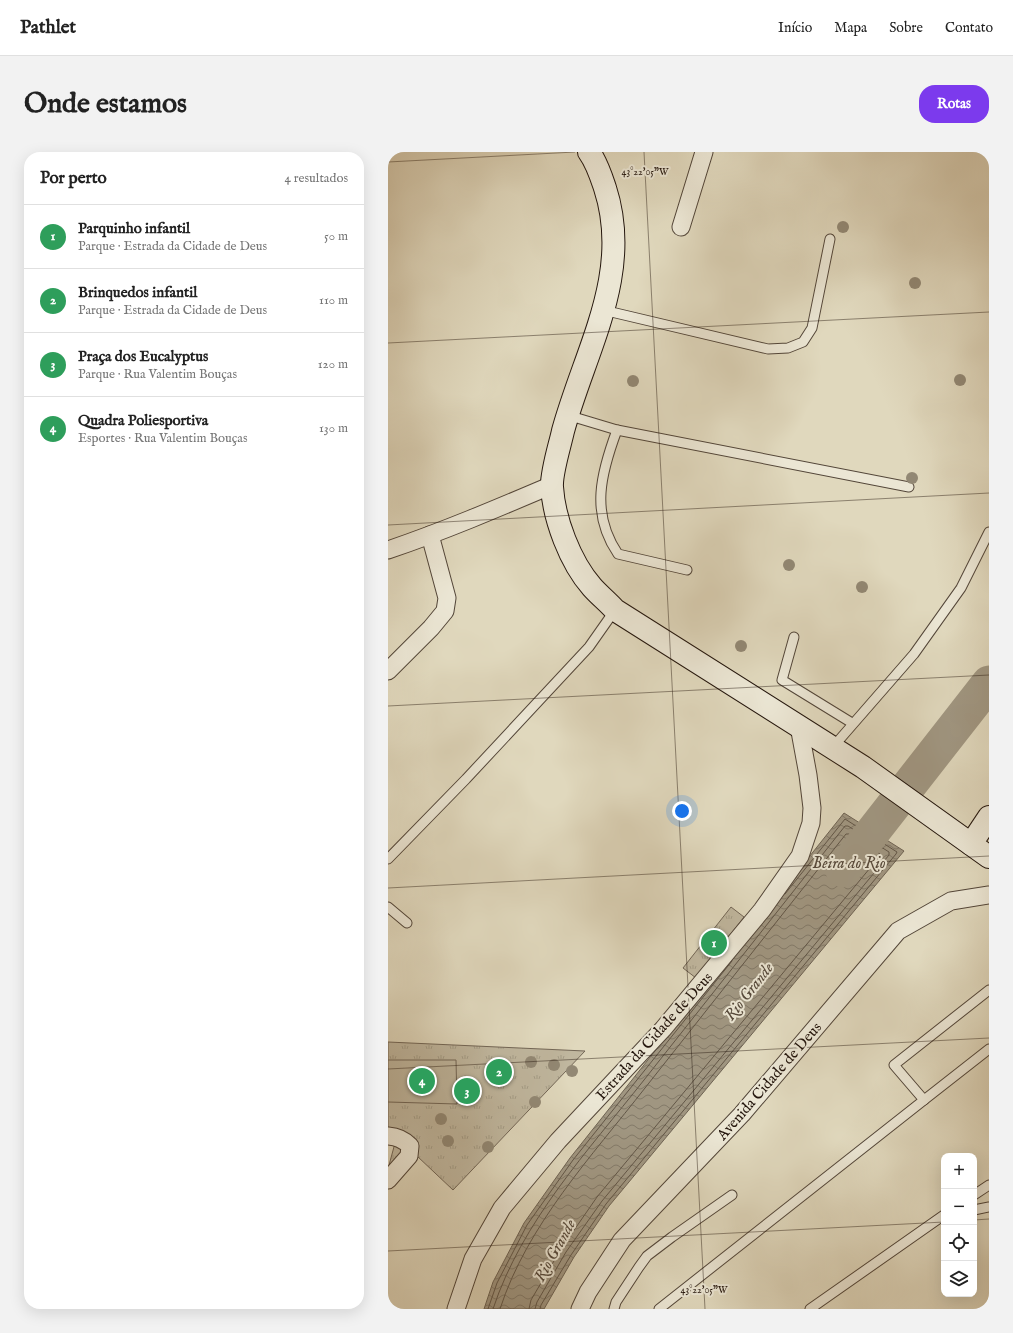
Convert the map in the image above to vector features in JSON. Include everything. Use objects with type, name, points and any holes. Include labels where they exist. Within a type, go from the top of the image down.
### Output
[{"type":"main road","points":[[590,152],[600,174],[608,198],[613,227],[613,263],[603,310],[567,415],[552,485],[554,502],[565,540],[575,560],[591,586],[615,610],[799,726],[839,739],[863,767],[989,857]]},
{"type":"main road","points":[[966,840],[989,817]]},
{"type":"street","points":[[681,228],[704,152]]},
{"type":"street","points":[[388,550],[430,535],[552,485]]},
{"type":"street","points":[[388,671],[431,628],[445,611],[447,598],[430,535]]},
{"type":"street","name":"Estrada da Cidade de Deus","points":[[456,1309],[473,1259],[502,1208],[558,1141],[663,1029],[762,910],[800,856],[811,823],[812,808],[810,787],[799,726]]},
{"type":"street","name":"Avenida Cidade de Deus","points":[[580,1309],[588,1292],[622,1240],[742,1114],[898,931],[951,901],[989,895]]},
{"type":"street","points":[[388,1136],[396,1137],[405,1141],[410,1146],[409,1156],[388,1180]]},
{"type":"lane","points":[[603,310],[768,349],[788,348],[803,342],[812,328],[830,239]]},
{"type":"lane","points":[[567,415],[617,430],[908,487]]},
{"type":"lane","points":[[617,430],[602,476],[600,495],[602,519],[610,542],[618,554],[686,570]]},
{"type":"lane","points":[[839,739],[914,654],[961,588],[989,532]]},
{"type":"lane","points":[[388,859],[466,779],[589,647],[615,610]]},
{"type":"lane","points":[[794,637],[782,680],[852,723]]},
{"type":"lane","points":[[388,907],[407,923]]},
{"type":"lane","points":[[924,1100],[894,1064],[989,990]]},
{"type":"lane","points":[[659,1309],[989,1049]]},
{"type":"lane","points":[[977,1193],[989,1185]]},
{"type":"lane","points":[[614,1309],[616,1302],[648,1256],[672,1237],[732,1195]]},
{"type":"lane","points":[[977,1209],[989,1207]]},
{"type":"lane","points":[[810,1309],[941,1217]]},
{"type":"green space","points":[[731,907],[744,917],[696,978],[683,968]]},
{"type":"green space","points":[[388,1042],[585,1051],[453,1190],[417,1156],[388,1169],[395,1143],[388,1132]]},
{"type":"green space","points":[[388,1060],[456,1060],[457,1104],[388,1102]]},
{"type":"water","name":"Beira do Rio","points":[[844,813],[904,851],[609,1206],[574,1257],[544,1309],[484,1309],[493,1282],[524,1223],[570,1158]]},
{"type":"waterway","name":"Rio Grande","points":[[843,870],[989,683]]},
{"type":"place","name":"Parquinho infantil","points":[[714,943]]},
{"type":"place","name":"Brinquedos infantil","points":[[499,1072]]},
{"type":"place","name":"Quadra Poliesportiva","points":[[422,1081]]},
{"type":"place","name":"Praça dos Eucalyptus","points":[[467,1091]]}]
